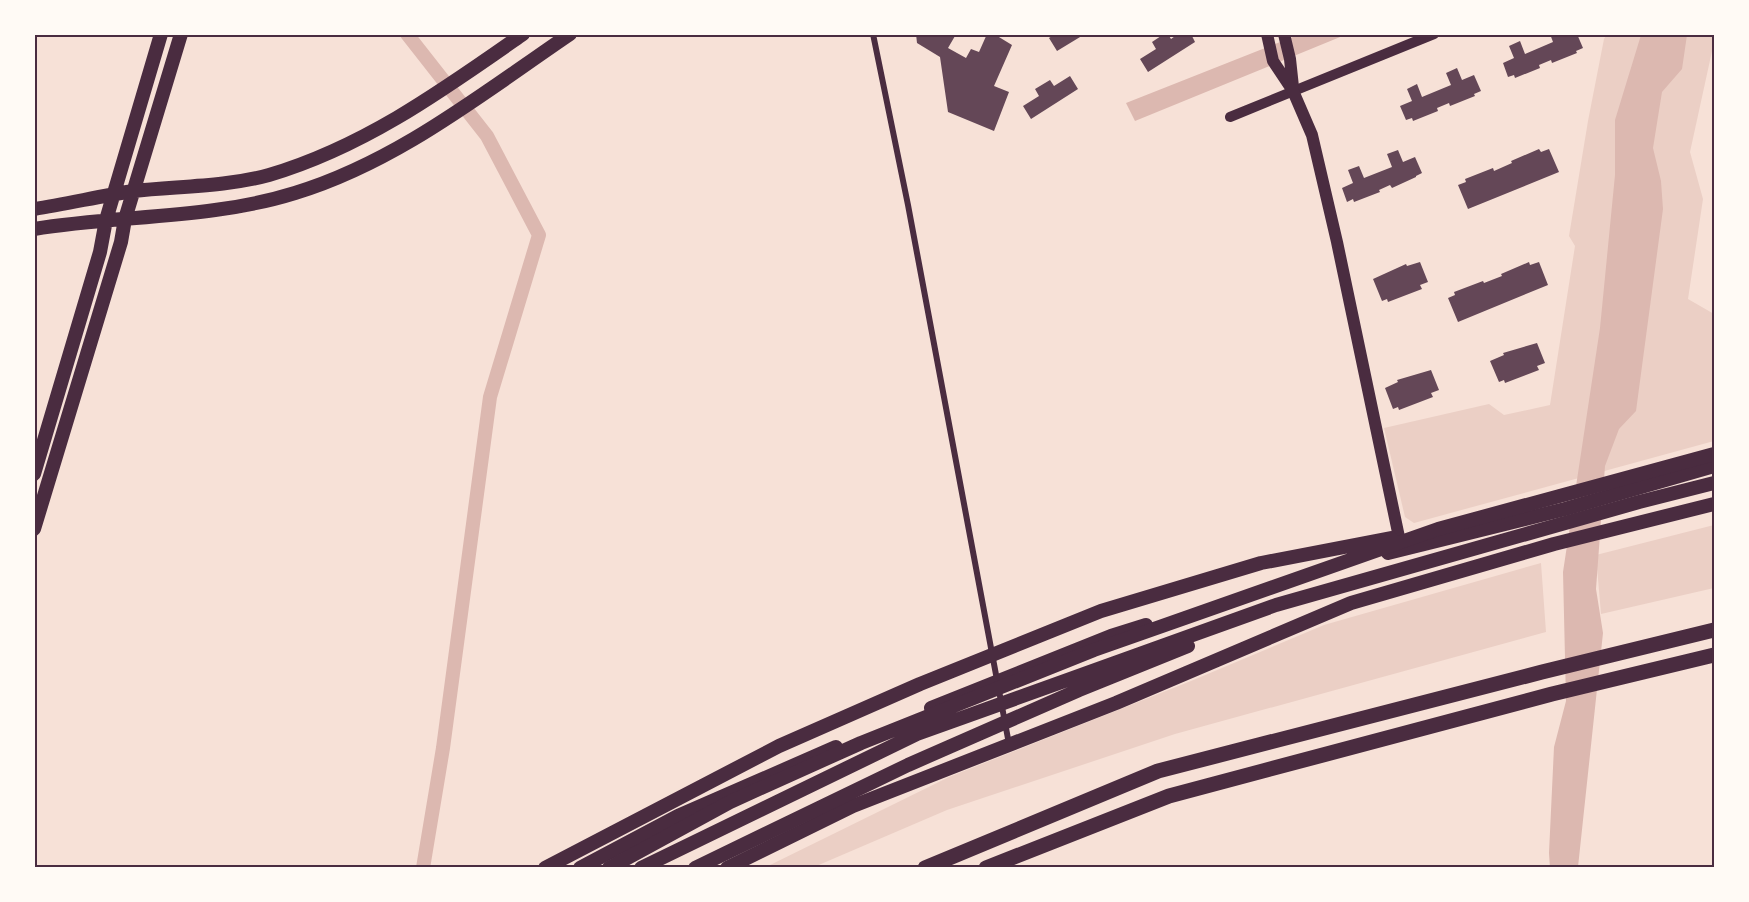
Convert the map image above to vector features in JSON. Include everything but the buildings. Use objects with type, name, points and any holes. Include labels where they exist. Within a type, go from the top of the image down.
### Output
[{"type":"highway","points":[[925,867],[1158,771],[1714,630]]},
{"type":"highway","points":[[986,867],[1169,796],[1552,694],[1714,655]]},
{"type":"main road","points":[[34,474],[100,252],[106,220],[161,34]]},
{"type":"main road","points":[[34,528],[121,242],[125,219],[181,34]]},
{"type":"main road","points":[[34,209],[134,191],[227,183],[267,175],[315,159],[359,140],[420,106],[523,34]]},
{"type":"main road","points":[[34,229],[232,207],[295,193],[368,165],[434,126],[570,34]]},
{"type":"main road","points":[[1267,34],[1274,61],[1293,92],[1315,146],[1399,537]]},
{"type":"main road","points":[[1284,34],[1290,59],[1293,92]]},
{"type":"main road","points":[[609,867],[730,802],[861,743],[1094,650],[1438,530],[1714,454]]},
{"type":"main road","points":[[580,867],[678,816],[842,744],[1111,636],[1242,594],[1410,546],[1566,509],[1714,466]]},
{"type":"main road","points":[[641,867],[917,734],[1276,605],[1639,502],[1714,483]]},
{"type":"main road","points":[[727,867],[853,806],[1116,704],[1351,603],[1554,544],[1714,504]]},
{"type":"main road","points":[[545,867],[779,746],[920,684],[1101,611],[1261,563],[1438,530]]},
{"type":"main road","points":[[695,867],[908,765],[1079,690],[1186,647],[1276,605]]},
{"type":"street","points":[[873,34],[908,205],[1009,745]]},
{"type":"street","points":[[1230,117],[1434,34]]},
{"type":"shaded area","points":[[1607,34],[1714,35],[1690,152],[1703,199],[1688,299],[1714,314],[1714,441],[1414,523],[1405,517],[1384,428],[1489,404],[1504,415],[1550,405],[1575,246],[1569,236],[1588,121],[1604,39]]},
{"type":"shaded area","points":[[1298,35],[1345,35],[1135,121],[1126,103]]},
{"type":"shaded area","points":[[1641,35],[1687,35],[1682,69],[1662,92],[1653,148],[1661,181],[1663,209],[1636,411],[1619,429],[1605,466],[1596,589],[1603,633],[1578,867],[1550,868],[1554,747],[1566,701],[1563,572],[1600,328],[1615,175],[1615,120]]},
{"type":"shaded area","points":[[1714,525],[1714,588],[1601,614],[1596,555]]},
{"type":"shaded area","points":[[1541,563],[1546,632],[1175,734],[947,810],[814,867],[766,867],[949,777],[1191,681],[1324,625]]},
{"type":"waterway","points":[[407,34],[487,136],[539,235],[490,397],[443,748],[423,868]]}]
